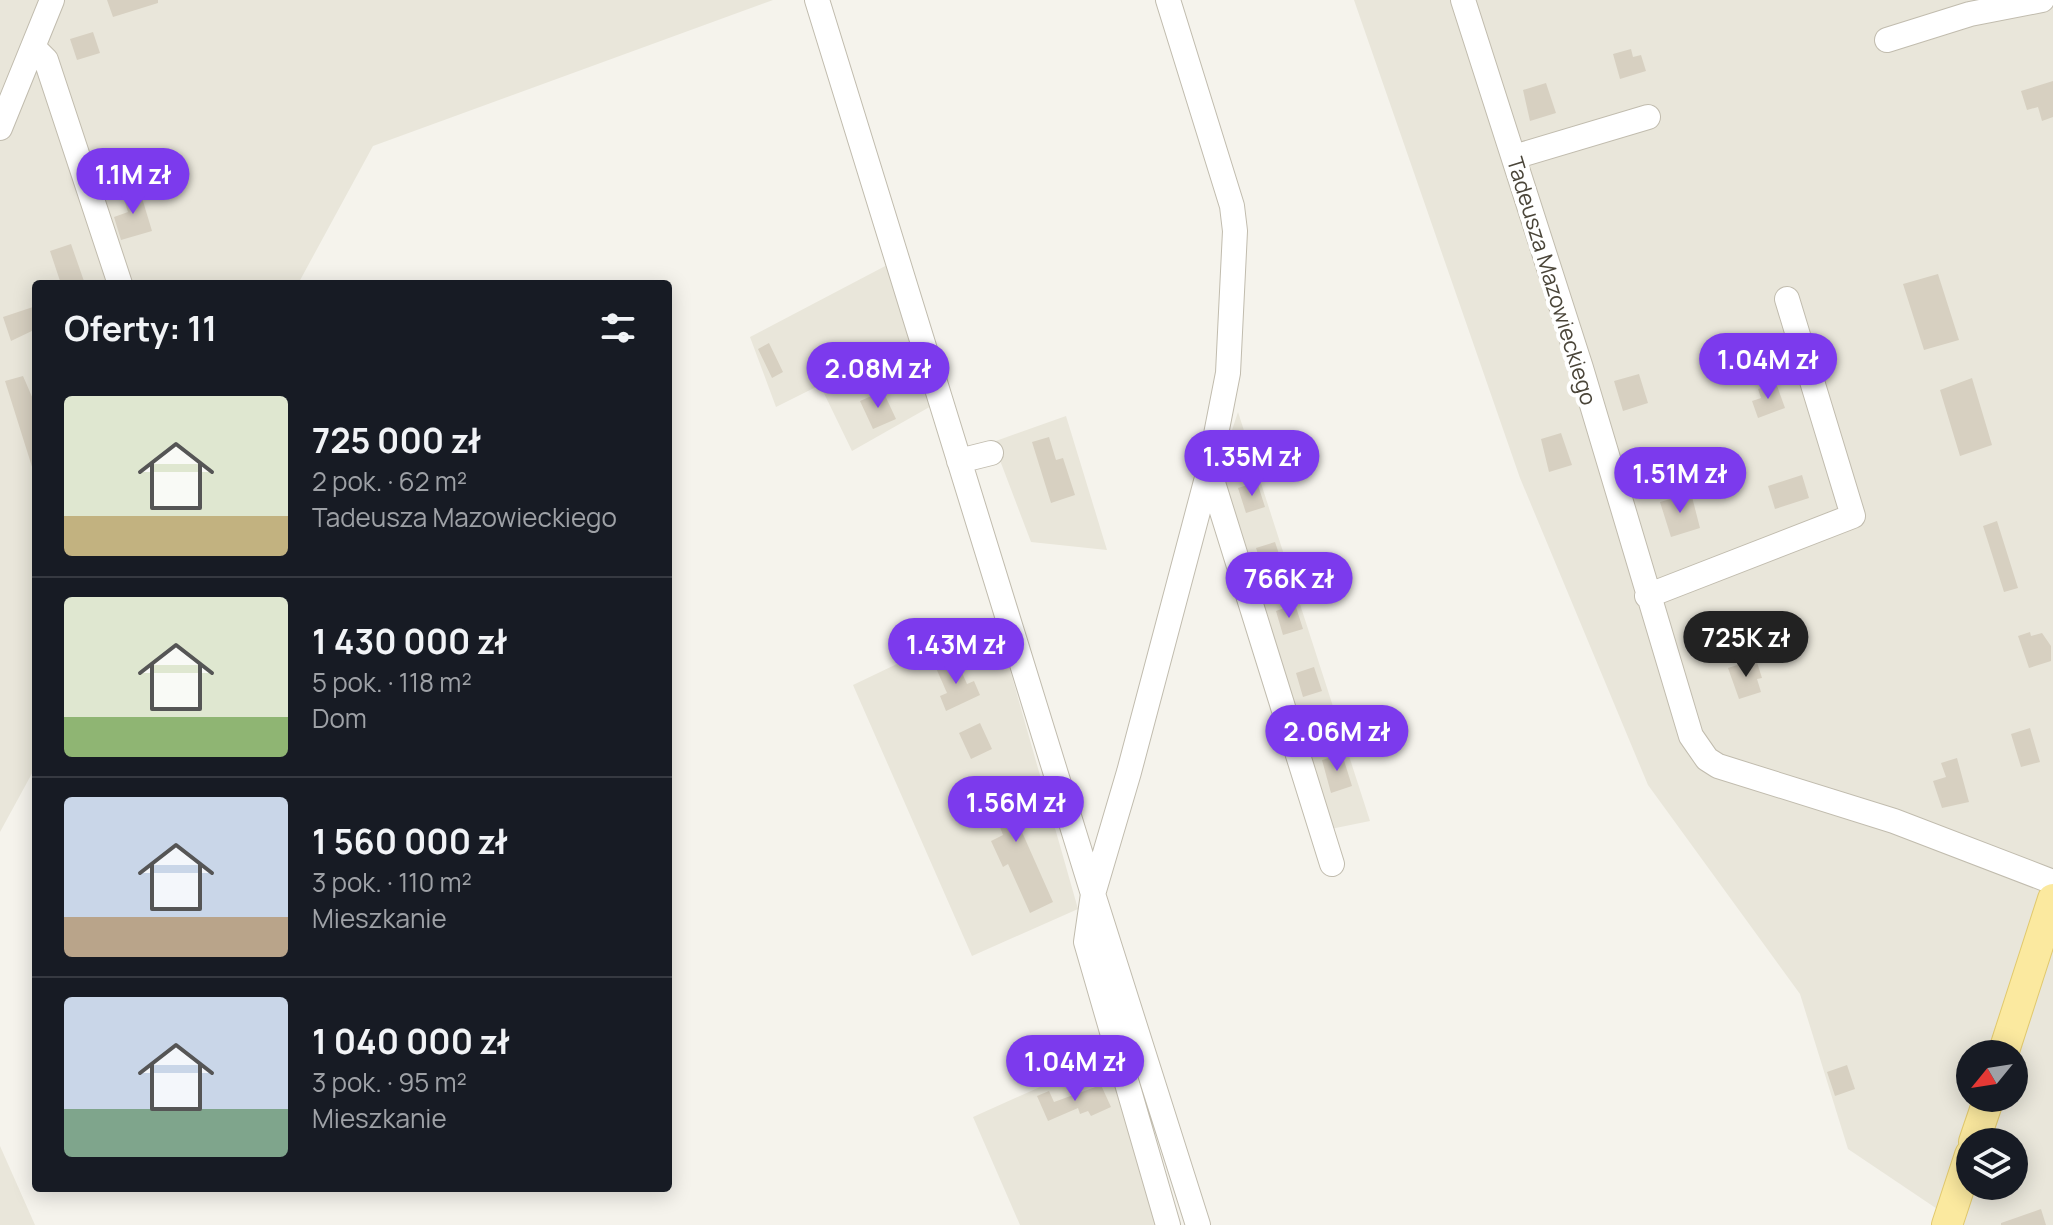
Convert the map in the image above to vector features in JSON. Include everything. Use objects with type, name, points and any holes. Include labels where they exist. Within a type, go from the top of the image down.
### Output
[{"type":"main road","points":[[2008,1040],[2053,899]]},
{"type":"main road","points":[[1947,1225],[1956,1198]]},
{"type":"street","points":[[0,128],[52,0]]},
{"type":"street","points":[[817,0],[1198,1225]]},
{"type":"street","points":[[1168,0],[1227,186],[1235,231],[1230,362],[1209,470],[1129,772],[1093,894],[1086,942],[1168,1225]]},
{"type":"street","name":"Tadeusza Mazowieckiego","points":[[1463,0],[1581,368],[1691,736],[1707,759],[1718,766],[1894,821],[2053,882]]},
{"type":"street","points":[[1887,40],[1970,14],[2042,0]]},
{"type":"street","points":[[33,47],[46,60],[119,280]]},
{"type":"street","points":[[1514,157],[1648,117]]},
{"type":"street","points":[[1647,596],[1853,516],[1787,299]]},
{"type":"street","points":[[959,461],[991,453]]},
{"type":"street","points":[[1209,470],[1332,864]]},
{"type":"shaded area","points":[[0,0],[773,0],[373,146],[300,280],[32,280],[32,773],[0,832]]},
{"type":"shaded area","points":[[1354,0],[2053,0],[2053,1225],[1961,1225],[1848,1149],[1800,994],[1648,785],[1520,478]]},
{"type":"shaded area","points":[[891,263],[933,405],[852,451],[820,385],[776,407],[750,337]]},
{"type":"shaded area","points":[[1238,412],[1370,821],[1316,832],[1209,499]]},
{"type":"shaded area","points":[[1066,416],[1107,550],[1031,542],[993,442]]},
{"type":"shaded area","points":[[995,617],[1078,909],[972,956],[853,685]]},
{"type":"shaded area","points":[[1107,1057],[1157,1225],[1020,1225],[973,1117]]},
{"type":"shaded area","points":[[0,1146],[35,1225],[0,1225]]},
{"type":"building","points":[[107,0],[158,0],[158,3],[113,17]]},
{"type":"building","points":[[93,32],[100,53],[77,60],[70,39]]},
{"type":"building","points":[[1631,49],[1633,57],[1641,55],[1646,71],[1620,79],[1613,54]]},
{"type":"building","points":[[2053,81],[2053,117],[2042,121],[2038,107],[2027,110],[2021,91]]},
{"type":"building","points":[[1546,83],[1556,113],[1530,121],[1523,90]]},
{"type":"building","points":[[139,188],[152,231],[121,240],[114,217],[128,212],[122,193]]},
{"type":"building","points":[[71,244],[84,280],[60,280],[50,251]]},
{"type":"building","points":[[1938,274],[1959,340],[1924,350],[1903,284]]},
{"type":"building","points":[[32,307],[32,331],[11,341],[3,317]]},
{"type":"building","points":[[769,343],[783,372],[772,378],[758,349]]},
{"type":"building","points":[[1639,374],[1648,403],[1623,411],[1614,381]]},
{"type":"building","points":[[23,376],[32,397],[32,467],[5,381]]},
{"type":"building","points":[[1972,378],[1992,445],[1960,456],[1940,390]]},
{"type":"building","points":[[1776,383],[1785,408],[1758,418],[1752,401],[1761,398],[1758,389]]},
{"type":"building","points":[[883,391],[896,419],[873,429],[860,401]]},
{"type":"building","points":[[1561,433],[1572,465],[1549,472],[1541,439]]},
{"type":"building","points":[[1049,437],[1056,460],[1063,458],[1075,495],[1051,503],[1032,442]]},
{"type":"building","points":[[1802,475],[1809,498],[1775,509],[1768,486]]},
{"type":"building","points":[[1257,482],[1265,507],[1246,513],[1238,488]]},
{"type":"building","points":[[1691,493],[1700,528],[1671,537],[1660,502]]},
{"type":"building","points":[[1997,521],[2018,588],[2004,592],[1983,526]]},
{"type":"building","points":[[1275,542],[1283,566],[1264,572],[1256,548]]},
{"type":"building","points":[[1295,604],[1303,629],[1283,635],[1276,611]]},
{"type":"building","points":[[2030,632],[2031,636],[2042,633],[2051,646],[2051,661],[2029,668],[2018,636]]},
{"type":"building","points":[[956,659],[967,684],[974,681],[980,695],[946,711],[940,696],[947,693],[936,668]]},
{"type":"building","points":[[1756,659],[1762,678],[1757,679],[1761,692],[1739,699],[1728,668]]},
{"type":"building","points":[[1314,667],[1322,691],[1303,697],[1296,673]]},
{"type":"building","points":[[980,723],[992,749],[971,759],[959,733]]},
{"type":"building","points":[[2030,728],[2040,762],[2021,767],[2011,734]]},
{"type":"building","points":[[1342,754],[1352,786],[1331,793],[1322,760]]},
{"type":"building","points":[[1957,758],[1969,802],[1942,808],[1933,781],[1946,777],[1941,763]]},
{"type":"building","points":[[1017,781],[1028,808],[1014,814],[1053,902],[1030,913],[1008,864],[1003,867],[991,841],[1003,835],[994,811],[986,814],[980,798],[991,794],[989,789]]},
{"type":"building","points":[[1847,1065],[1855,1089],[1835,1096],[1827,1072]]},
{"type":"building","points":[[1101,1085],[1111,1107],[1091,1116],[1088,1111],[1080,1114],[1078,1108],[1048,1121],[1037,1096],[1049,1091],[1054,1102]]},
{"type":"building","points":[[2041,1209],[2046,1225],[2001,1225],[2001,1223]]}]
